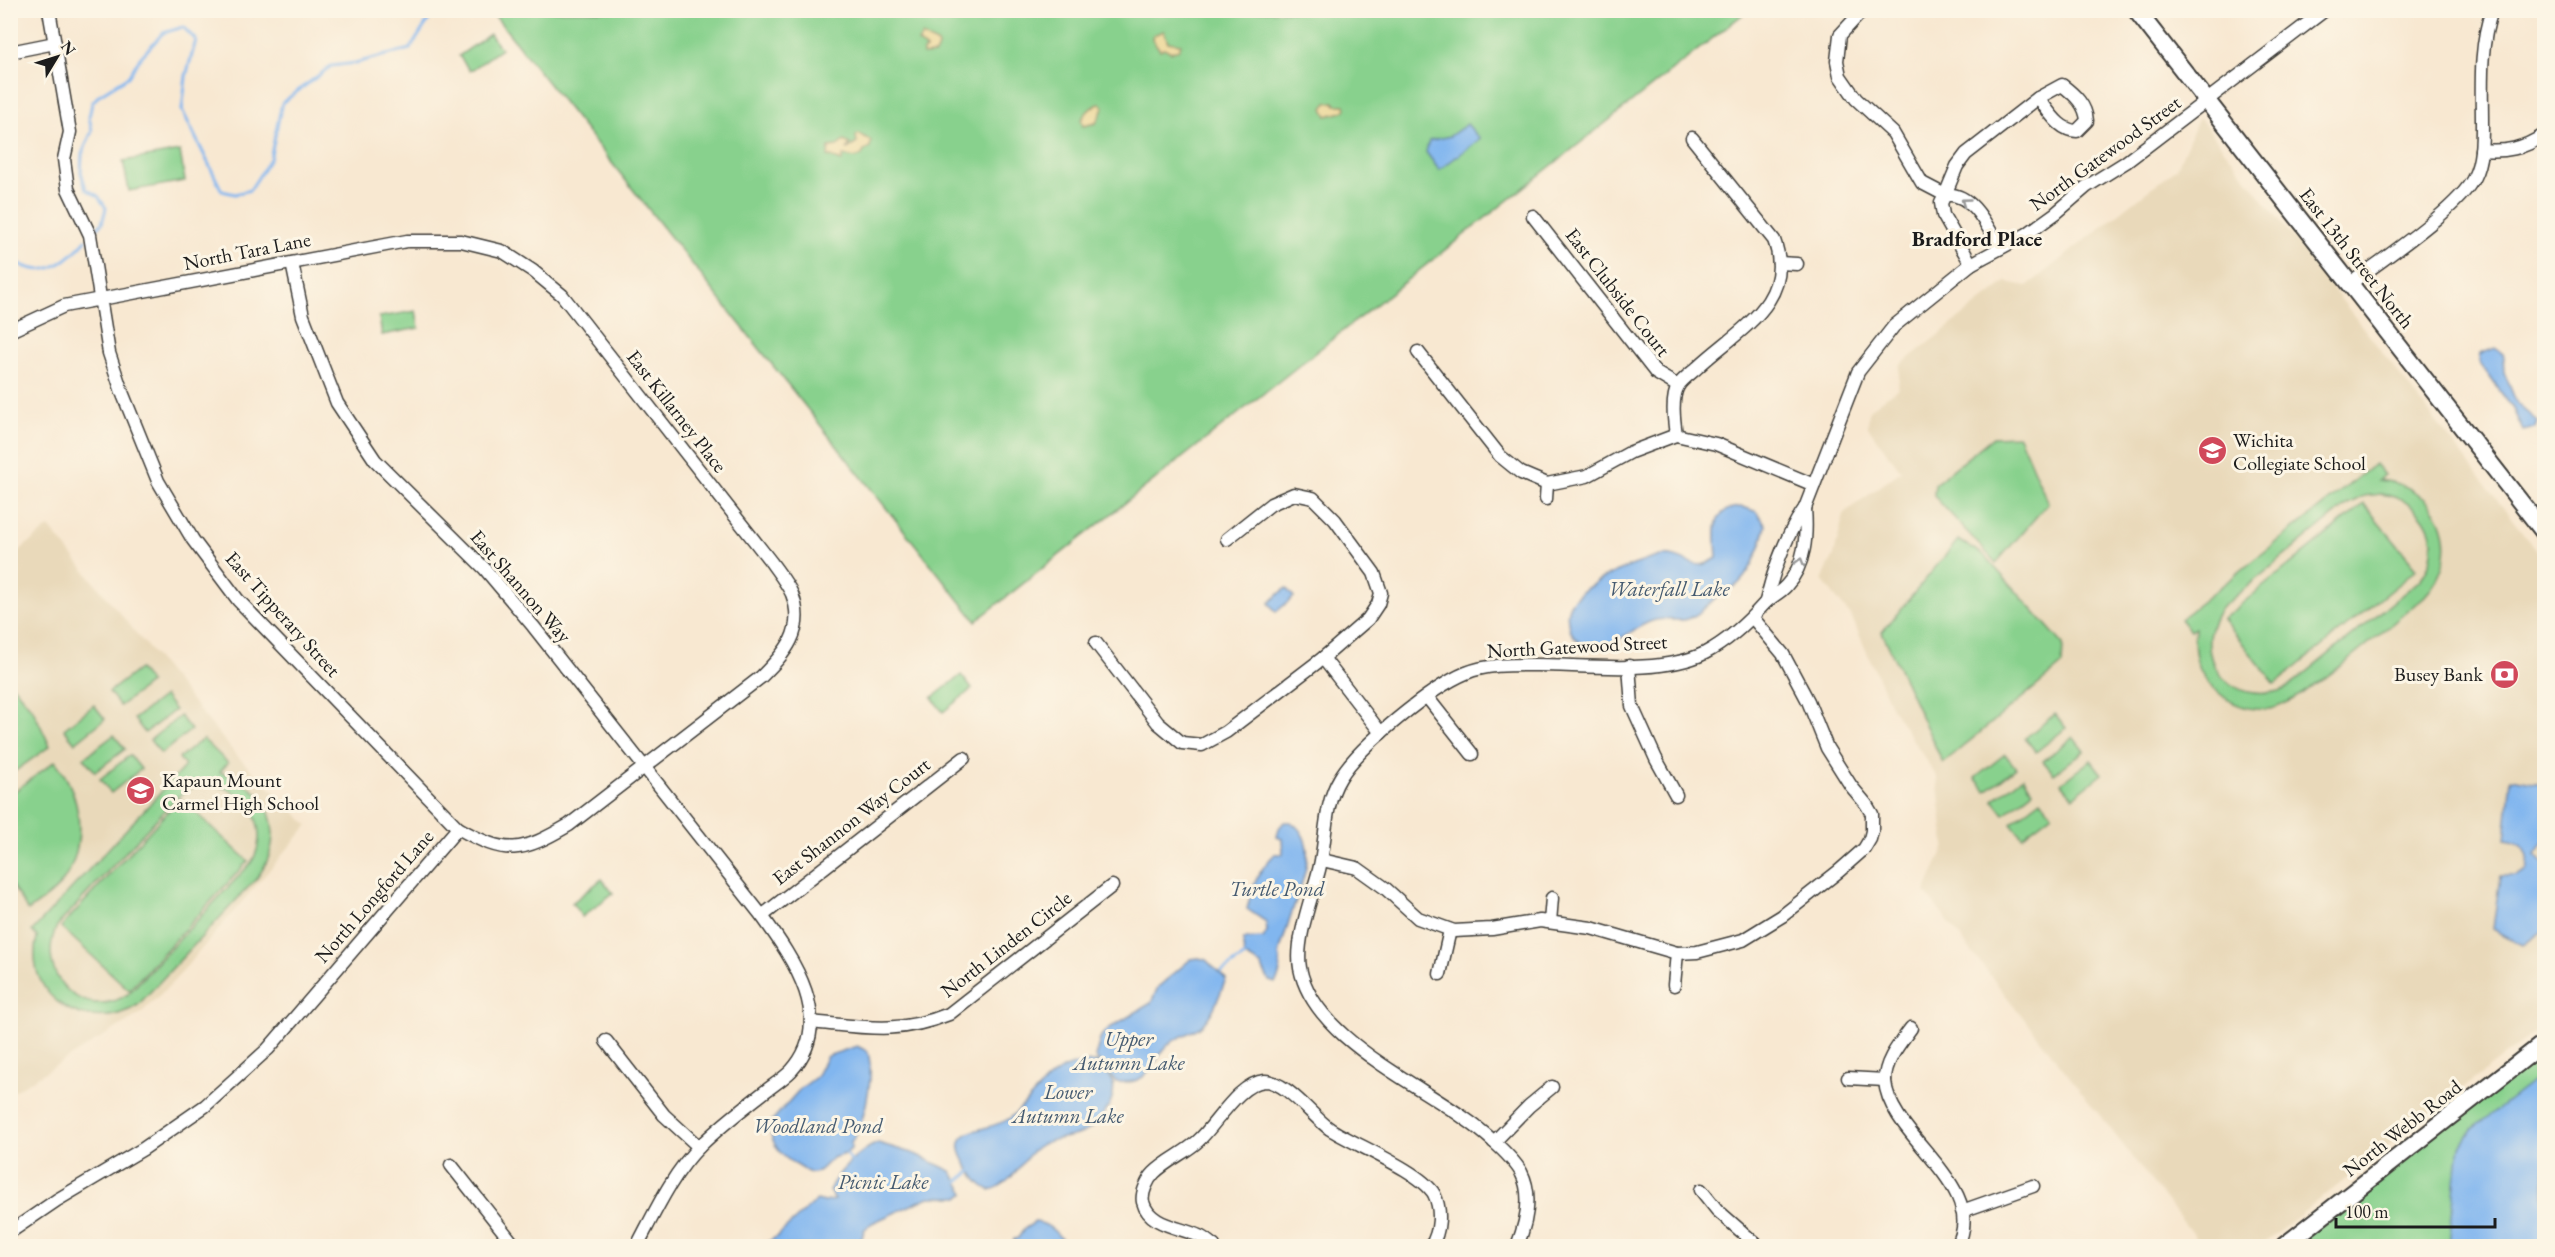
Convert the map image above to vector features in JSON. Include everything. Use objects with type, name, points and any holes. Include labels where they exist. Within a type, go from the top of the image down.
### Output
[{"type":"main road","name":"East 13th Street North","points":[[2136,10],[2544,532]]},
{"type":"main road","name":"North Webb Road","points":[[2284,1246],[2544,1043]]},
{"type":"street","name":"East Tipperary Street","points":[[49,10],[70,132],[64,159],[68,189],[90,235],[110,353],[122,393],[158,481],[193,540],[238,600],[458,828]]},
{"type":"street","points":[[1863,10],[1840,35],[1836,61],[1840,76],[1856,99],[1893,133],[1922,183],[1945,195],[1953,194],[1971,204],[2000,248]]},
{"type":"street","name":"North Gatewood Street","points":[[1766,601],[1771,579],[1792,526],[1805,508],[1858,372],[1894,326],[1971,264],[2027,234],[2086,187],[2126,162],[2325,10]]},
{"type":"street","points":[[2350,284],[2463,195],[2474,177],[2481,150],[2482,56],[2488,12]]},
{"type":"street","points":[[10,52],[56,43]]},
{"type":"street","points":[[1971,264],[1943,215],[1941,203],[1957,166],[1966,154],[2038,98]]},
{"type":"street","points":[[2481,150],[2500,151],[2520,148],[2544,135]]},
{"type":"street","points":[[1676,435],[1673,410],[1678,386],[1717,349],[1763,311],[1777,287],[1779,263],[1774,240],[1692,138]]},
{"type":"street","name":"East Clubside Court","points":[[1533,216],[1656,373],[1678,386]]},
{"type":"street","name":"North Tara Lane","points":[[10,331],[64,306],[407,241],[462,241],[496,250]]},
{"type":"street","name":"East Killarney Place","points":[[496,250],[533,271],[562,295],[771,562],[792,593],[795,622]]},
{"type":"street","name":"East Shannon Way","points":[[292,263],[303,316],[337,403],[375,460],[484,568],[533,626],[762,916],[793,959],[805,986],[811,1022]]},
{"type":"street","points":[[1779,263],[1797,264]]},
{"type":"street","points":[[1418,352],[1500,456],[1521,473],[1547,484],[1587,476],[1630,452],[1676,435],[1716,444],[1814,485]]},
{"type":"street","points":[[1546,499],[1547,484]]},
{"type":"street","points":[[1096,643],[1158,723],[1182,743],[1203,745],[1227,732],[1323,658],[1368,619],[1378,604],[1381,593],[1374,573],[1335,520],[1313,498],[1294,494],[1271,504],[1227,539]]},
{"type":"street","name":"North Gatewood Street","points":[[1517,1246],[1525,1226],[1528,1200],[1522,1173],[1494,1142],[1447,1104],[1364,1053],[1333,1026],[1312,997],[1300,969],[1299,949],[1322,860],[1328,809],[1340,779],[1361,751],[1427,698],[1466,672],[1505,665],[1662,666],[1704,654],[1753,618],[1766,601],[1784,588],[1797,573],[1806,529],[1805,508]]},
{"type":"street","points":[[1322,860],[1357,867],[1385,888],[1418,918],[1450,930],[1492,929],[1540,921],[1550,922],[1591,928],[1677,953],[1697,952],[1743,940],[1782,916],[1864,849],[1870,840],[1872,831],[1872,814],[1827,748],[1808,701],[1783,654],[1753,618]]},
{"type":"street","name":"North Longford Lane","points":[[10,1233],[57,1200],[143,1149],[196,1112],[260,1056],[458,828],[486,844],[514,848],[540,842],[569,825],[761,677],[784,654],[793,638],[795,622]]},
{"type":"street","points":[[1323,658],[1381,733]]},
{"type":"street","points":[[1629,666],[1632,706],[1656,759],[1676,795]]},
{"type":"street","points":[[1427,698],[1472,754]]},
{"type":"street","name":"East Shannon Way Court","points":[[762,916],[964,758]]},
{"type":"street","name":"North Linden Circle","points":[[811,1022],[892,1029],[925,1024],[949,1014],[1112,886]]},
{"type":"street","points":[[1550,922],[1552,898]]},
{"type":"street","points":[[1440,974],[1450,930]]},
{"type":"street","points":[[1674,985],[1677,953]]},
{"type":"street","points":[[638,1246],[665,1194],[699,1147],[728,1120],[790,1072],[803,1056],[809,1040],[811,1022]]},
{"type":"street","points":[[1911,1028],[1893,1052],[1885,1080],[1891,1105],[1951,1184],[1959,1200],[1964,1221],[1957,1246]]},
{"type":"street","points":[[606,1041],[664,1115],[699,1147]]},
{"type":"street","points":[[1848,1078],[1885,1080]]},
{"type":"street","points":[[1214,1246],[1202,1236],[1169,1226],[1151,1216],[1143,1202],[1143,1191],[1153,1174],[1198,1141],[1238,1096],[1251,1086],[1266,1081],[1280,1085],[1329,1128],[1410,1172],[1433,1194],[1440,1218],[1436,1238],[1431,1246]]},
{"type":"street","points":[[1494,1142],[1529,1106],[1552,1087]]},
{"type":"street","points":[[451,1165],[515,1246]]},
{"type":"street","points":[[1962,1211],[2014,1195],[2033,1186]]},
{"type":"street","points":[[1701,1190],[1717,1210],[1758,1246]]},
{"type":"shaded area","points":[[2199,117],[2544,560],[2544,1025],[2260,1246],[2202,1246],[1925,892],[1945,846],[1937,777],[1890,705],[1852,618],[1822,580],[1834,555],[1844,513],[1901,471],[1868,427],[1869,410],[1898,388],[1900,365],[2006,282],[2027,286],[2177,168]]},
{"type":"shaded area","name":"Kapaun Mount Carmel High School","points":[[49,527],[237,756],[308,825],[173,982],[141,1013],[11,1093],[11,557]]},
{"type":"green space","points":[[491,11],[1747,11],[976,621]]},
{"type":"green space","points":[[490,34],[501,49],[470,71],[459,56]]},
{"type":"green space","points":[[180,151],[185,181],[129,191],[123,161]]},
{"type":"green space","points":[[416,311],[419,328],[382,335],[379,317]]},
{"type":"green space","points":[[2019,436],[2048,503],[1996,563],[1934,496],[1935,484],[1993,437]]},
{"type":"green space","points":[[2375,464],[2384,475],[2378,480],[2400,484],[2418,494],[2432,507],[2441,523],[2445,541],[2444,560],[2437,579],[2424,597],[2324,678],[2284,704],[2269,709],[2249,708],[2230,701],[2219,693],[2206,680],[2198,664],[2195,628],[2190,631],[2180,619]],"holes":[[[2381,494],[2410,505],[2420,514],[2428,525],[2432,538],[2432,552],[2428,566],[2420,580],[2287,688],[2267,693],[2249,692],[2233,685],[2220,675],[2212,660],[2209,644],[2212,626],[2221,608],[2348,504],[2364,496]]]},
{"type":"green space","points":[[2364,504],[2417,569],[2275,684],[2223,619]]},
{"type":"green space","points":[[1958,540],[1983,554],[2063,644],[2062,665],[1943,763],[1882,632]]},
{"type":"green space","points":[[139,669],[150,683],[120,706],[109,692]]},
{"type":"green space","points":[[961,675],[972,689],[943,712],[932,698]]},
{"type":"green space","points":[[10,682],[33,710],[50,746],[11,774]]},
{"type":"green space","points":[[164,696],[175,710],[145,733],[134,719]]},
{"type":"green space","points":[[94,705],[105,719],[75,743],[64,729]]},
{"type":"green space","points":[[2055,714],[2066,728],[2036,752],[2025,738]]},
{"type":"green space","points":[[180,716],[191,730],[161,754],[150,740]]},
{"type":"green space","points":[[114,735],[125,749],[95,772],[84,758]]},
{"type":"green space","points":[[2073,737],[2084,751],[2054,774],[2043,761]]},
{"type":"green space","points":[[203,739],[228,763],[220,772],[238,779],[263,801],[270,814],[273,830],[267,862],[257,878],[138,1005],[119,1014],[99,1017],[81,1014],[64,1006],[49,994],[40,978],[35,959],[37,937],[32,931],[185,766],[179,758]],"holes":[[[210,785],[224,788],[246,802],[258,825],[257,850],[251,863],[128,994],[111,1002],[94,1003],[79,998],[57,977],[52,961],[52,944],[57,926],[177,797],[191,788]]]},
{"type":"green space","points":[[2005,754],[2016,768],[1986,791],[1975,778]]},
{"type":"green space","points":[[130,755],[141,769],[111,793],[100,779]]},
{"type":"green space","points":[[2091,760],[2102,774],[2073,797],[2061,783]]},
{"type":"green space","points":[[55,761],[64,774],[76,804],[79,836],[71,867],[63,881],[47,898],[28,911],[11,884],[11,794]]},
{"type":"green space","points":[[2023,777],[2033,791],[2004,814],[1993,800]]},
{"type":"green space","points":[[180,798],[248,861],[129,990],[61,927]]},
{"type":"green space","points":[[2041,800],[2052,814],[2022,837],[2011,823]]},
{"type":"green space","points":[[602,879],[613,893],[582,917],[572,903]]},
{"type":"green space","points":[[2544,1045],[2544,1246],[2287,1246]]},
{"type":"sand","points":[[1164,31],[1168,42],[1181,44],[1179,49],[1171,52],[1164,48],[1160,50],[1152,39],[1153,35]]},
{"type":"sand","points":[[922,36],[937,43],[935,54],[923,55],[926,49],[918,42]]},
{"type":"sand","points":[[1334,102],[1336,105],[1345,105],[1346,109],[1327,116],[1323,108],[1327,103]]},
{"type":"sand","points":[[1101,104],[1104,107],[1096,123],[1083,126],[1081,120],[1085,115],[1092,107]]},
{"type":"sand","points":[[859,134],[871,141],[870,148],[862,155],[856,158],[843,156],[842,161],[828,156],[829,147],[837,146],[844,141],[850,144],[847,149],[857,143],[856,136]]},
{"type":"water","points":[[1467,124],[1480,139],[1439,170],[1426,152],[1429,141],[1450,136]]},
{"type":"water","points":[[2495,348],[2503,354],[2504,372],[2517,404],[2537,421],[2536,428],[2523,431],[2513,409],[2479,362],[2480,354]]},
{"type":"water","name":"Waterfall Lake","points":[[1743,507],[1757,512],[1766,525],[1753,564],[1737,585],[1722,592],[1692,617],[1684,620],[1652,621],[1607,645],[1590,647],[1578,641],[1574,636],[1568,623],[1568,609],[1586,589],[1607,576],[1657,557],[1671,556],[1701,565],[1708,563],[1717,558],[1716,531],[1720,517],[1724,511]]},
{"type":"water","points":[[1286,588],[1294,597],[1276,612],[1269,603]]},
{"type":"water","points":[[2511,778],[2544,784],[2544,841],[2535,855],[2544,865],[2544,930],[2523,945],[2493,929],[2500,876],[2516,876],[2527,870],[2528,864],[2525,849],[2517,843],[2505,840]]},
{"type":"water","name":"Turtle Pond","points":[[1284,822],[1291,822],[1300,831],[1306,841],[1307,853],[1304,877],[1279,953],[1280,972],[1275,983],[1269,981],[1261,965],[1245,956],[1243,947],[1244,939],[1263,938],[1267,931],[1266,922],[1247,909],[1254,886],[1264,866],[1275,854],[1283,854],[1282,839],[1277,837],[1279,828]]},
{"type":"water","name":"Upper Autumn Lake","points":[[1191,959],[1206,960],[1226,979],[1210,1015],[1198,1028],[1170,1043],[1142,1078],[1135,1081],[1116,1082],[1095,1057],[1101,1036],[1108,1029],[1151,1003],[1158,987]]},
{"type":"water","name":"Woodland Pond","points":[[857,1046],[867,1051],[870,1071],[864,1112],[851,1143],[851,1149],[832,1159],[819,1171],[809,1173],[778,1150],[772,1139],[769,1124],[800,1089],[816,1077],[827,1056]]},
{"type":"water","name":"Lower Autumn Lake","points":[[1096,1062],[1113,1084],[1109,1106],[1099,1120],[1080,1134],[1052,1140],[1036,1148],[1010,1178],[998,1187],[990,1190],[980,1183],[961,1153],[960,1143],[963,1137],[970,1132],[1010,1118],[1056,1073],[1080,1063]]},
{"type":"water","points":[[2544,1073],[2544,1246],[2449,1246],[2458,1152],[2472,1129]]},
{"type":"water","name":"Picnic Lake","points":[[878,1143],[915,1154],[951,1171],[965,1193],[960,1197],[929,1197],[872,1223],[864,1230],[860,1246],[761,1246],[776,1237],[817,1200],[825,1202],[835,1200],[829,1191],[842,1170],[856,1157]]},
{"type":"water","points":[[1035,1222],[1045,1224],[1053,1230],[1066,1246],[1013,1246],[1014,1239]]},
{"type":"waterway","points":[[92,233],[102,223],[106,208],[98,196],[86,189],[81,172],[82,154],[92,131],[89,117],[92,103],[99,95],[128,77],[140,58],[163,33],[183,27],[196,40],[186,76],[182,110],[222,191],[235,194],[250,190],[270,159],[282,103],[331,66],[355,63],[410,49],[435,10]]},
{"type":"waterway","points":[[10,257],[31,269],[51,268],[69,257],[86,240]]},
{"type":"waterway","points":[[1221,972],[1245,956]]},
{"type":"waterway","points":[[846,1154],[852,1162]]},
{"type":"waterway","points":[[957,1182],[971,1171]]},
{"type":"place","name":"Wichita Collegiate School","points":[[2212,451]]},
{"type":"place","name":"Busey Bank","points":[[2504,674]]},
{"type":"place","name":"Kapaun Mount Carmel High School","points":[[141,791]]},
{"type":"district","name":"Bradford Place","points":[[1977,238]]}]
